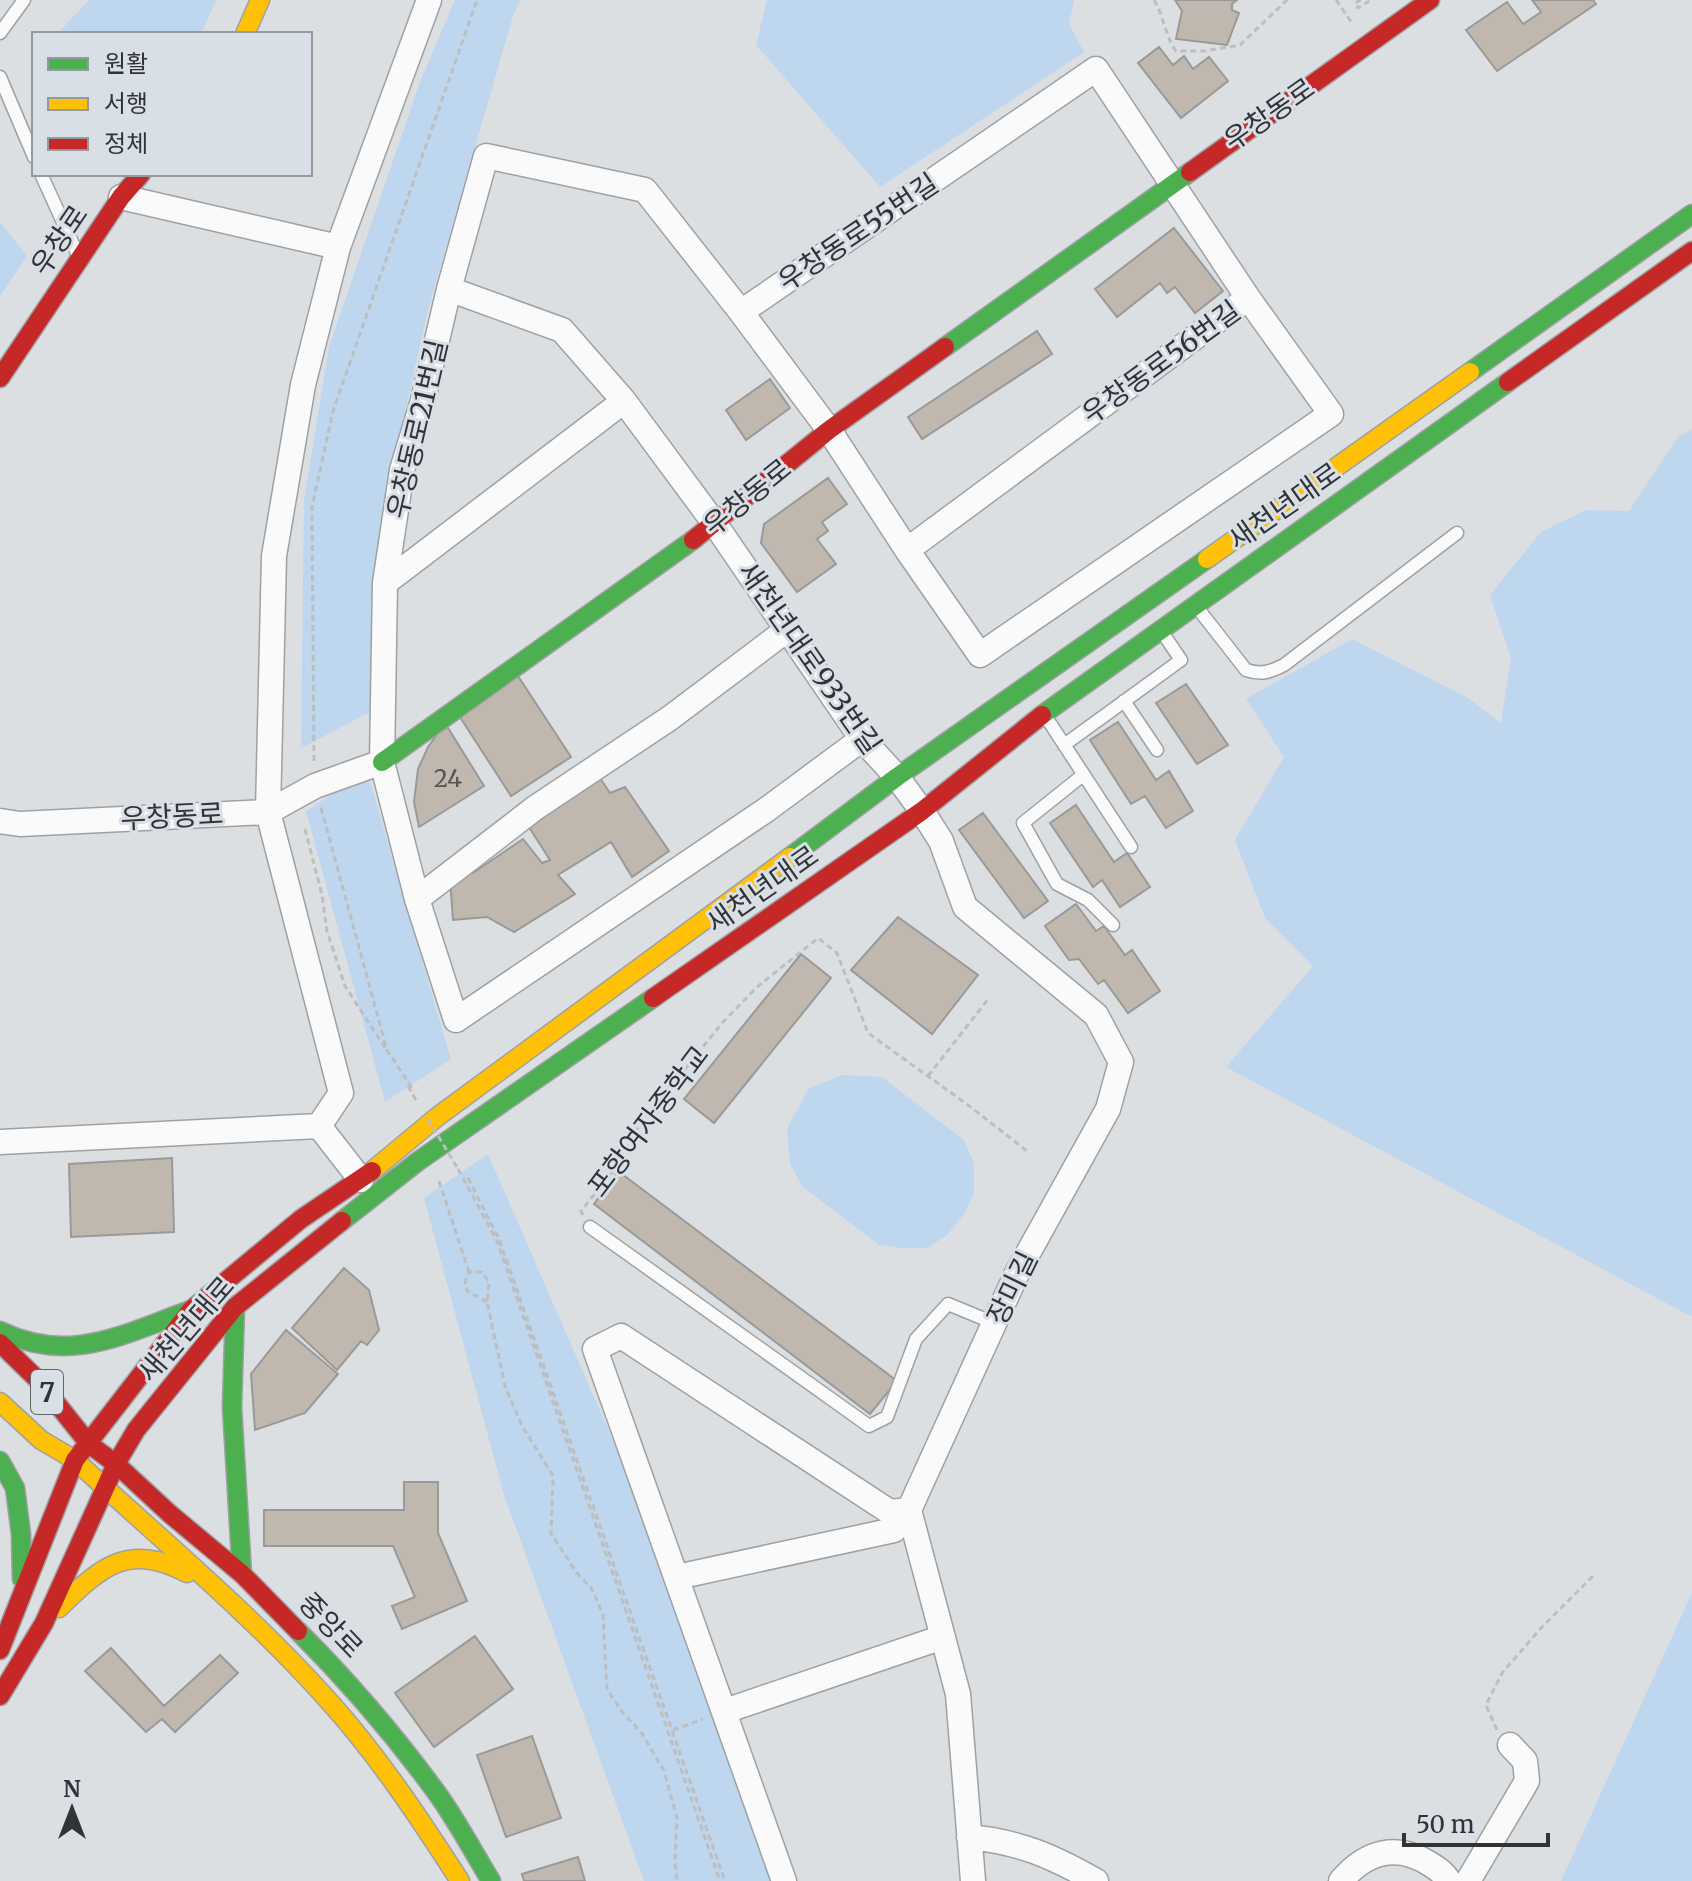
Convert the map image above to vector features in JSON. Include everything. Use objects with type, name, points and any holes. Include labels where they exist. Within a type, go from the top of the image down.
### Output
[{"type":"main road","points":[[246,32],[260,0]]},
{"type":"main road","name":"우창동로","points":[[382,762],[715,524],[829,430],[1430,0]]},
{"type":"main road","name":"우창로","points":[[0,378],[121,197],[139,176]]},
{"type":"main road","name":"새천년대로","points":[[0,1650],[75,1460],[191,1310],[301,1219],[361,1180],[437,1117],[897,777],[1692,214]]},
{"type":"main road","name":"새천년대로","points":[[0,1696],[44,1623],[116,1464],[136,1430],[235,1307],[417,1162],[922,811],[1044,714],[1160,629],[1692,251]]},
{"type":"main road","points":[[235,1307],[232,1347],[233,1455],[242,1574]]},
{"type":"main road","points":[[0,1331],[33,1345],[85,1345],[191,1310]]},
{"type":"main road","name":"7","points":[[0,1343],[38,1380],[89,1444]]},
{"type":"main road","name":"7","points":[[0,1402],[41,1440],[75,1460]]},
{"type":"main road","name":"중앙로","points":[[89,1444],[242,1574],[328,1661],[390,1733],[440,1798],[491,1881]]},
{"type":"main road","name":"중앙로","points":[[75,1460],[221,1595],[328,1700],[410,1805],[460,1881]]},
{"type":"main road","points":[[0,1461],[15,1488],[21,1534],[23,1596]]},
{"type":"main road","points":[[44,1623],[91,1577],[102,1569],[130,1559],[144,1558],[173,1564],[221,1595]]},
{"type":"street","points":[[319,1126],[341,1093],[268,812],[274,556],[303,385],[338,247],[429,0]]},
{"type":"street","name":"우창동로55번길","points":[[741,312],[1096,69],[1171,183]]},
{"type":"street","name":"우창동로21번길","points":[[741,312],[645,190],[486,156],[402,470],[385,583],[382,762],[417,899],[456,1020],[766,810],[862,739]]},
{"type":"street","points":[[741,312],[829,430],[980,655],[1331,414],[1171,183]]},
{"type":"street","points":[[121,197],[338,247]]},
{"type":"street","name":"새천년대로933번길","points":[[449,289],[562,330],[624,401],[715,524],[862,739],[897,777]]},
{"type":"street","name":"우창동로56번길","points":[[907,550],[1248,298]]},
{"type":"street","points":[[385,583],[624,401]]},
{"type":"street","points":[[417,899],[535,808],[670,718],[788,629]]},
{"type":"street","name":"우창동로","points":[[0,821],[20,824],[268,812],[315,786],[382,762]]},
{"type":"street","name":"장미길","points":[[897,777],[941,841],[965,907],[1096,1015],[1121,1062],[1108,1109],[1017,1273],[909,1510]]},
{"type":"street","points":[[319,1126],[361,1180]]},
{"type":"street","points":[[0,1142],[319,1126]]},
{"type":"street","points":[[784,1881],[595,1349],[621,1336],[890,1512],[909,1510]]},
{"type":"street","points":[[677,1577],[894,1530],[909,1510]]},
{"type":"street","points":[[909,1510],[958,1694],[973,1881]]},
{"type":"street","points":[[725,1711],[943,1637]]},
{"type":"street","points":[[1468,1881],[1527,1781],[1525,1761],[1510,1745]]},
{"type":"street","points":[[969,1837],[1027,1847],[1096,1881]]},
{"type":"street","points":[[1341,1881],[1353,1866],[1376,1855],[1397,1851],[1416,1855],[1444,1873],[1449,1881]]},
{"type":"lane","points":[[0,33],[24,0]]},
{"type":"lane","points":[[0,77],[32,152]]},
{"type":"lane","points":[[42,176],[80,260]]},
{"type":"lane","points":[[1178,580],[1246,670],[1259,674],[1284,665],[1457,533]]},
{"type":"lane","points":[[1064,745],[1181,660],[1160,629]]},
{"type":"lane","points":[[1026,688],[1131,847]]},
{"type":"lane","points":[[1124,701],[1157,750]]},
{"type":"lane","points":[[1083,775],[1023,823],[1057,884],[1088,900],[1113,925]]},
{"type":"lane","name":"포항여자중학교","points":[[590,1227],[869,1426],[887,1417],[916,1339],[948,1304],[994,1323]]},
{"type":"path","points":[[414,1091],[387,1050],[315,786],[312,507],[333,411],[477,0]]},
{"type":"path","points":[[1154,0],[1161,11],[1169,42],[1176,51],[1204,51],[1240,45],[1287,0]]},
{"type":"path","points":[[1336,0],[1356,30]]},
{"type":"path","points":[[1361,0],[1355,3],[1358,8],[1371,0]]},
{"type":"path","points":[[305,829],[322,895],[327,931],[345,986],[419,1104]]},
{"type":"path","name":"포항여자중학교","points":[[590,1227],[581,1211],[617,1166],[639,1126],[723,1022],[757,987],[818,938],[837,953],[868,1033],[1027,1151]]},
{"type":"path","points":[[928,1076],[989,998]]},
{"type":"path","points":[[428,1119],[497,1241],[722,1881]]},
{"type":"path","points":[[435,1172],[446,1195],[469,1272],[465,1283],[467,1291],[487,1302]]},
{"type":"path","points":[[468,1178],[499,1239],[722,1881]]},
{"type":"path","points":[[469,1272],[482,1272],[489,1282],[487,1302],[505,1386],[522,1426],[553,1476],[551,1533],[576,1572],[592,1589],[603,1615],[607,1689],[622,1712],[641,1732],[664,1771],[677,1818],[677,1881]]},
{"type":"path","points":[[1510,1745],[1494,1727],[1486,1705],[1496,1684],[1542,1627],[1594,1575]]},
{"type":"path","points":[[672,1731],[725,1711]]},
{"type":"shaded area","points":[[89,0],[216,0],[202,32],[59,32]]},
{"type":"shaded area","points":[[455,0],[520,0],[429,306],[381,519],[371,638],[376,709],[301,748],[304,500],[329,347],[420,82]]},
{"type":"shaded area","points":[[767,0],[1074,0],[1069,24],[1084,52],[880,187],[756,45]]},
{"type":"shaded area","points":[[0,222],[27,256],[0,296]]},
{"type":"shaded area","points":[[1692,429],[1692,1317],[1226,1067],[1313,966],[1265,918],[1235,840],[1284,757],[1246,699],[1352,639],[1468,698],[1501,723],[1511,658],[1490,595],[1541,532],[1586,510],[1629,511],[1678,437]]},
{"type":"shaded area","points":[[367,771],[451,1059],[385,1102],[306,811]]},
{"type":"shaded area","points":[[842,1075],[882,1077],[964,1140],[974,1163],[974,1193],[964,1214],[947,1235],[927,1248],[879,1245],[803,1187],[790,1164],[787,1129],[808,1089]]},
{"type":"shaded area","points":[[488,1154],[709,1661],[784,1881],[644,1881],[504,1495],[424,1198]]},
{"type":"shaded area","points":[[1692,1593],[1692,1881],[1561,1881]]},
{"type":"building","points":[[1175,0],[1237,0],[1232,4],[1232,10],[1239,13],[1227,45],[1176,39],[1182,11]]},
{"type":"building","points":[[1532,0],[1593,0],[1596,4],[1497,71],[1466,30],[1507,2],[1523,24],[1541,12]]},
{"type":"building","points":[[1159,47],[1173,65],[1184,56],[1193,69],[1209,57],[1228,81],[1181,118],[1138,63]]},
{"type":"building","points":[[1174,228],[1223,291],[1195,313],[1175,287],[1167,293],[1160,283],[1117,317],[1095,289]]},
{"type":"building","points":[[1037,331],[1052,354],[922,439],[908,417]]},
{"type":"building","points":[[770,379],[790,408],[746,440],[726,410]]},
{"type":"building","points":[[828,478],[847,504],[822,522],[828,531],[817,539],[836,564],[797,592],[761,543],[764,524]]},
{"type":"building","points":[[518,676],[571,757],[511,796],[458,714]]},
{"type":"building","points":[[1186,684],[1228,745],[1197,764],[1156,703]]},
{"type":"building","points":[[1118,722],[1156,780],[1169,771],[1193,811],[1166,828],[1145,796],[1131,804],[1090,740]]},
{"type":"building","points":[[445,723],[484,786],[419,827],[414,802],[418,769],[428,747]]},
{"type":"building","points":[[600,778],[610,793],[625,787],[669,851],[632,877],[611,842],[558,875],[575,894],[514,932],[487,917],[453,920],[450,879],[471,867],[473,873],[523,839],[542,863],[550,860],[527,824]]},
{"type":"building","points":[[1076,805],[1114,862],[1127,853],[1150,887],[1120,907],[1102,880],[1093,887],[1050,823]]},
{"type":"building","points":[[983,813],[1048,901],[1024,918],[959,830]]},
{"type":"building","points":[[1076,904],[1096,931],[1104,926],[1125,955],[1132,950],[1160,991],[1128,1013],[1104,980],[1098,984],[1079,959],[1069,960],[1045,926]]},
{"type":"building","points":[[898,917],[978,975],[932,1034],[851,970]]},
{"type":"building","points":[[801,954],[831,978],[714,1123],[684,1099]]},
{"type":"building","points":[[172,1158],[174,1232],[71,1237],[69,1164]]},
{"type":"building","points":[[618,1171],[897,1381],[870,1414],[594,1204]]},
{"type":"building","points":[[344,1268],[369,1290],[379,1330],[367,1345],[361,1341],[337,1370],[292,1328]]},
{"type":"building","points":[[286,1330],[338,1374],[305,1413],[255,1430],[251,1374]]},
{"type":"building","points":[[404,1482],[438,1482],[438,1533],[467,1601],[402,1629],[392,1606],[415,1597],[393,1546],[264,1546],[264,1510],[404,1510]]},
{"type":"building","points":[[475,1636],[513,1689],[434,1747],[395,1693]]},
{"type":"building","points":[[111,1648],[164,1706],[220,1655],[238,1673],[175,1732],[162,1719],[146,1732],[85,1671]]},
{"type":"building","points":[[532,1736],[561,1818],[506,1837],[477,1755]]},
{"type":"building","points":[[578,1857],[585,1881],[524,1881],[522,1874]]},
{"type":"traffic: fast","points":[[945,347],[1190,172]]},
{"type":"traffic: fast","points":[[1470,372],[1692,214]]},
{"type":"traffic: fast","points":[[1042,715],[1508,382]]},
{"type":"traffic: fast","points":[[382,762],[693,540]]},
{"type":"traffic: fast","points":[[790,857],[897,777],[1207,559]]},
{"type":"traffic: fast","points":[[342,1221],[417,1162],[653,998]]},
{"type":"traffic: fast","points":[[235,1307],[232,1407],[242,1574]]},
{"type":"traffic: fast","points":[[0,1331],[26,1341],[74,1346],[119,1336],[191,1310]]},
{"type":"traffic: fast","points":[[0,1461],[15,1488],[21,1534],[22,1579]]},
{"type":"traffic: fast","points":[[298,1631],[372,1711],[423,1774],[491,1881]]},
{"type":"traffic: slow","points":[[246,32],[260,0]]},
{"type":"traffic: slow","points":[[1207,559],[1470,372]]},
{"type":"traffic: slow","points":[[372,1171],[437,1117],[790,857]]},
{"type":"traffic: slow","points":[[0,1402],[41,1440],[75,1460],[236,1606],[298,1667],[381,1764],[460,1881]]},
{"type":"traffic: slow","points":[[59,1608],[89,1580],[117,1563],[148,1559],[187,1573]]},
{"type":"traffic: jam","points":[[1190,172],[1430,0]]},
{"type":"traffic: jam","points":[[0,378],[121,197],[139,176]]},
{"type":"traffic: jam","points":[[1508,382],[1692,251]]},
{"type":"traffic: jam","points":[[693,540],[829,430],[945,347]]},
{"type":"traffic: jam","points":[[653,998],[922,811],[1042,715]]},
{"type":"traffic: jam","points":[[0,1650],[75,1460],[191,1310],[301,1219],[372,1171]]},
{"type":"traffic: jam","points":[[0,1696],[44,1623],[116,1464],[136,1430],[235,1307],[342,1221]]},
{"type":"traffic: jam","points":[[0,1343],[38,1380],[89,1444],[242,1574],[298,1631]]}]
